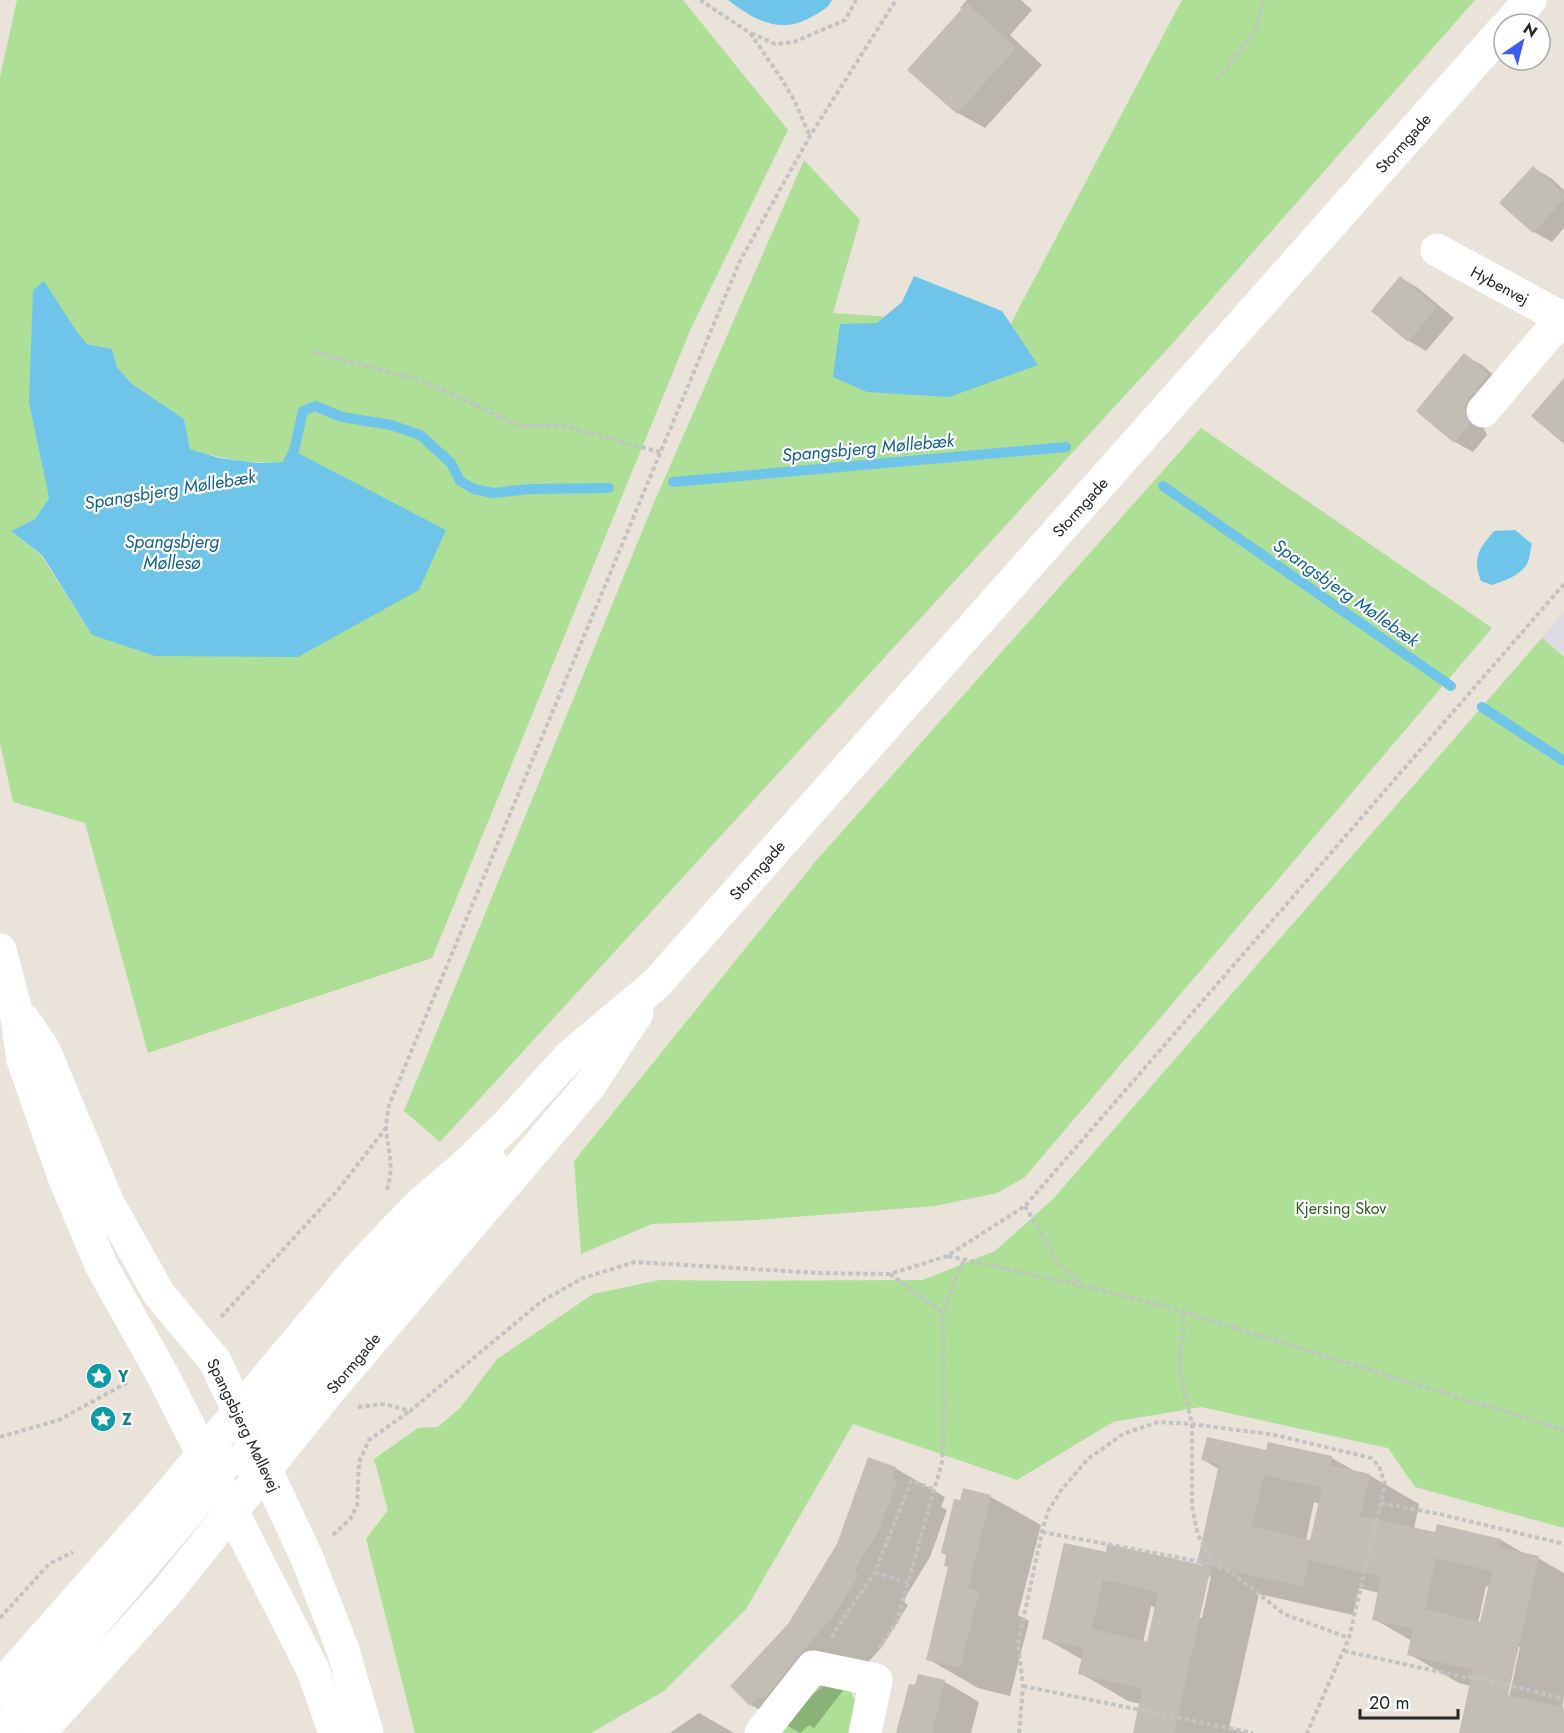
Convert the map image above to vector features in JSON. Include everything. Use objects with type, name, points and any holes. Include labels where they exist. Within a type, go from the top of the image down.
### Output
[{"type":"street","points":[[1520,12],[1530,0]]},
{"type":"street","name":"Stormgade","points":[[0,1689],[209,1466],[239,1411],[357,1270],[420,1204],[468,1163],[524,1107],[570,1056],[656,984],[1492,43]]},
{"type":"street","name":"Hybenvej","points":[[1437,250],[1563,318]]},
{"type":"street","points":[[1483,411],[1563,318]]},
{"type":"street","name":"Spangsbjerg Møllevej","points":[[0,950],[8,1014],[64,1178],[102,1267],[158,1366],[313,1670],[335,1733]]},
{"type":"street","name":"Stormgade","points":[[260,1456],[332,1387],[590,1086],[656,984]]},
{"type":"street","name":"Spangsbjerg Møllevej","points":[[8,1014],[44,1050],[114,1213],[159,1294],[215,1361],[307,1558],[343,1650],[367,1733]]},
{"type":"street","points":[[39,1733],[166,1593],[232,1511],[243,1462],[260,1456],[315,1367],[514,1138],[524,1107]]},
{"type":"street","points":[[0,1733],[209,1466]]},
{"type":"street","points":[[761,1733],[813,1667],[876,1680],[865,1733]]},
{"type":"path","points":[[700,0],[750,33],[775,44],[794,42],[845,20],[856,0]]},
{"type":"path","points":[[199,1341],[337,1191],[386,1128],[389,1106],[740,261],[810,136],[896,0]]},
{"type":"path","points":[[1217,80],[1256,30],[1263,0]]},
{"type":"path","points":[[750,33],[794,100],[810,136]]},
{"type":"path","points":[[313,352],[426,382],[519,426],[563,426],[660,452]]},
{"type":"path","points":[[329,1538],[350,1519],[357,1506],[359,1462],[369,1440],[410,1411],[542,1301],[583,1278],[635,1262],[818,1273],[890,1274],[947,1256],[1024,1206],[1564,584]]},
{"type":"path","points":[[1024,1206],[1058,1263],[1084,1286]]},
{"type":"path","points":[[947,1256],[1084,1286],[1184,1312],[1564,1430]]},
{"type":"path","points":[[860,1676],[897,1621],[942,1462],[944,1401],[942,1312],[964,1260]]},
{"type":"path","points":[[890,1274],[942,1312]]},
{"type":"path","points":[[1184,1312],[1179,1370],[1192,1424],[1192,1507],[1198,1535],[1212,1564]]},
{"type":"path","points":[[0,1437],[59,1420],[158,1366]]},
{"type":"path","points":[[353,1408],[385,1404],[410,1411]]},
{"type":"path","points":[[1019,1733],[1023,1686],[1018,1644],[1048,1511],[1062,1489],[1088,1459],[1123,1434],[1158,1422],[1275,1435],[1371,1458],[1379,1466],[1385,1484],[1349,1638],[1307,1733]]},
{"type":"path","points":[[834,1632],[875,1572],[911,1481],[934,1489]]},
{"type":"path","points":[[1381,1503],[1439,1514],[1564,1544]]},
{"type":"path","points":[[1042,1532],[1212,1564],[1232,1573],[1284,1614],[1349,1638]]},
{"type":"path","points":[[875,1572],[908,1583]]},
{"type":"path","points":[[1344,1651],[1468,1678],[1473,1676],[1564,1699]]},
{"type":"path","points":[[1023,1686],[1253,1733]]},
{"type":"shaded area","points":[[1564,612],[1564,657],[1542,638]]},
{"type":"green space","points":[[17,0],[683,0],[788,130],[692,326],[432,958],[148,1053],[85,823],[13,802],[0,743],[0,77]],"holes":[[[75,329],[87,344],[112,349],[117,367],[131,383],[184,419],[190,449],[236,460],[283,462],[92,635],[41,555],[11,531],[35,519],[49,498],[29,403]]]},
{"type":"green space","points":[[1182,0],[1475,0],[1172,344],[440,1142],[404,1111],[653,505],[804,160],[860,220],[833,313],[1010,325]]},
{"type":"green space","points":[[1201,428],[1492,628],[1024,1178],[997,1193],[935,1206],[756,1220],[652,1224],[581,1254],[574,1161],[815,862]]},
{"type":"green space","name":"Kjersing Skov","points":[[1542,638],[1564,657],[1564,1528],[1415,1487],[1388,1448],[1201,1407],[1113,1422],[1017,1480],[853,1424],[746,1609],[664,1691],[591,1733],[415,1733],[366,1539],[388,1510],[374,1459],[418,1428],[438,1427],[460,1408],[497,1359],[593,1294],[660,1280],[923,1280],[995,1251],[1053,1199]]},
{"type":"green space","points":[[826,1685],[848,1686],[861,1713],[856,1733],[776,1733],[801,1703]]},
{"type":"water","points":[[728,0],[832,0],[825,9],[803,21],[780,25],[759,20]]},
{"type":"water","points":[[914,276],[1002,311],[1038,365],[949,397],[867,392],[833,377],[840,324],[877,323],[902,302]]},
{"type":"water","name":"Spangsbjerg Møllesø","points":[[44,281],[87,344],[112,349],[117,367],[131,383],[184,419],[190,449],[219,458],[259,463],[283,462],[294,451],[446,530],[419,590],[298,657],[155,656],[92,635],[42,555],[11,531],[35,519],[49,498],[29,403],[33,290]]},
{"type":"water","points":[[1515,530],[1532,544],[1527,564],[1516,575],[1502,582],[1492,585],[1481,581],[1477,559],[1484,543],[1494,531]]},
{"type":"building","points":[[967,3],[1016,48],[957,114],[907,70]]},
{"type":"building","points":[[1533,166],[1564,194],[1564,199],[1533,233],[1499,203]]},
{"type":"building","points":[[1400,276],[1437,307],[1408,342],[1371,311]]},
{"type":"building","points":[[1464,353],[1489,374],[1468,399],[1465,413],[1470,424],[1454,443],[1416,411]]},
{"type":"building","points":[[1564,378],[1564,444],[1531,416]]},
{"type":"building","points":[[1207,1437],[1266,1450],[1268,1442],[1332,1456],[1330,1465],[1370,1474],[1360,1516],[1435,1532],[1437,1524],[1501,1539],[1499,1547],[1539,1556],[1508,1695],[1564,1708],[1564,1733],[1459,1733],[1473,1670],[1407,1655],[1413,1629],[1372,1620],[1381,1577],[1309,1560],[1303,1587],[1197,1563],[1219,1464],[1201,1460]],"holes":[[[1264,1475],[1322,1488],[1310,1540],[1252,1526]],[[1436,1558],[1492,1571],[1480,1622],[1425,1609]]]},
{"type":"building","points":[[868,1457],[896,1467],[892,1477],[897,1480],[880,1528],[854,1571],[859,1575],[832,1618],[763,1700],[759,1697],[750,1706],[730,1686],[788,1624],[837,1544]]},
{"type":"building","points":[[963,1488],[991,1495],[968,1588],[979,1591],[960,1668],[926,1660],[948,1567],[944,1566],[946,1555],[941,1553],[954,1499],[960,1500]]},
{"type":"building","points":[[1064,1543],[1106,1552],[1107,1544],[1211,1567],[1174,1733],[1133,1733],[1142,1689],[1078,1674],[1084,1648],[1042,1639]],"holes":[[[1103,1580],[1158,1592],[1147,1642],[1092,1629]]]},
{"type":"building","points":[[918,1674],[945,1680],[932,1733],[896,1733],[909,1684],[915,1685]]},
{"type":"waterway","name":"Spangsbjerg Møllebæk","points":[[288,462],[294,451],[303,411],[315,406],[342,417],[391,425],[420,435],[451,463],[460,481],[474,489],[493,493],[530,489],[609,488]]},
{"type":"waterway","name":"Spangsbjerg Møllebæk","points":[[673,482],[1066,447]]},
{"type":"waterway","name":"Spangsbjerg Møllebæk","points":[[1163,486],[1451,686]]},
{"type":"waterway","name":"Spangsbjerg Møllebæk","points":[[1482,707],[1564,761]]},
{"type":"place","name":"Y","points":[[99,1376]]},
{"type":"place","name":"Z","points":[[103,1419]]}]
